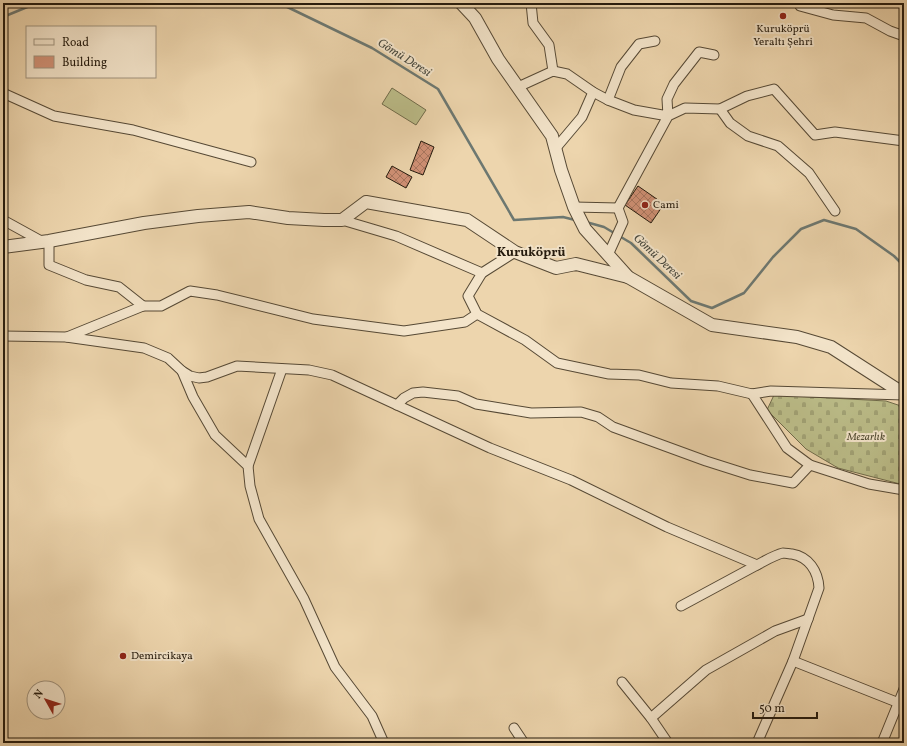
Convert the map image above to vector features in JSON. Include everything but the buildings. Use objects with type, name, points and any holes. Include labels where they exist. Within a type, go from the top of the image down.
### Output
[{"type":"street","points":[[461,3],[474,18],[498,59],[552,136],[574,207],[585,229],[628,277]]},
{"type":"street","points":[[531,3],[533,23],[549,45],[553,71]]},
{"type":"street","points":[[800,6],[832,15],[866,18],[890,31],[904,36]]},
{"type":"street","points":[[608,100],[621,67],[639,44],[655,41]]},
{"type":"street","points":[[608,254],[623,222],[618,208],[668,116],[667,99],[674,84],[699,52],[714,55]]},
{"type":"street","points":[[518,87],[553,71],[566,74],[608,100],[634,110],[668,116],[685,108],[720,109],[747,96],[774,89],[815,135],[835,132],[904,141]]},
{"type":"street","points":[[555,149],[582,117],[593,92]]},
{"type":"street","points":[[3,93],[54,116],[133,130],[251,162]]},
{"type":"street","points":[[720,109],[730,123],[748,136],[778,146],[809,173],[835,211]]},
{"type":"street","points":[[342,220],[366,202],[467,220],[515,252],[556,268],[576,264],[628,277],[712,325],[797,337],[831,347],[904,395]]},
{"type":"street","points":[[574,207],[618,208]]},
{"type":"street","points":[[3,247],[46,242],[144,224],[198,216],[249,212],[288,218],[342,220],[396,236],[482,273]]},
{"type":"street","points":[[3,220],[46,242]]},
{"type":"street","points":[[46,242],[49,265],[86,280],[119,287],[143,306]]},
{"type":"street","points":[[515,252],[482,273],[468,296],[477,314],[525,340],[557,363],[609,374],[638,374],[671,383],[718,386],[752,394],[771,391],[904,395]]},
{"type":"street","points":[[66,337],[143,306],[161,306],[190,291],[217,294],[313,319],[404,331],[465,322],[477,314]]},
{"type":"street","points":[[3,336],[66,337],[144,348],[168,358],[182,371],[190,376],[198,378],[207,377],[237,366],[309,370],[332,375],[490,448],[572,480],[667,527],[757,565]]},
{"type":"street","points":[[282,369],[248,466],[250,486],[259,518],[304,599],[335,667],[372,716],[384,743]]},
{"type":"street","points":[[182,371],[193,397],[215,435],[248,466]]},
{"type":"street","points":[[397,405],[409,396],[423,392],[458,396],[476,404],[531,413],[581,412],[598,417],[614,427],[706,461],[750,475],[793,483],[810,465]]},
{"type":"street","points":[[752,394],[787,448],[810,465],[869,484],[904,490]]},
{"type":"street","points":[[681,606],[757,565],[784,553],[796,555],[808,561],[816,573],[819,588],[793,661],[757,743]]},
{"type":"street","points":[[651,718],[706,670],[775,631],[808,619]]},
{"type":"street","points":[[793,661],[901,704]]},
{"type":"street","points":[[622,682],[651,718],[668,743]]},
{"type":"street","points":[[882,743],[901,704],[904,689]]},
{"type":"street","points":[[514,728],[524,743]]},
{"type":"green space","points":[[392,88],[426,110],[416,125],[382,104]]},
{"type":"green space","name":"Mezarlık","points":[[774,395],[886,401],[904,407],[904,485],[838,468],[806,449],[767,410]]},
{"type":"waterway","name":"Gömü Deresi","points":[[3,17],[37,3]]},
{"type":"waterway","name":"Gömü Deresi","points":[[279,3],[372,48],[438,89],[514,220],[563,217],[575,220]]},
{"type":"waterway","name":"Gömü Deresi","points":[[586,222],[604,227],[631,243],[691,301],[712,308],[744,293],[773,257],[801,229],[824,220],[856,229],[894,256],[904,266]]},
{"type":"place","name":"Kuruköprü Yeraltı Şehri","points":[[783,16]]},
{"type":"place","name":"Cami","points":[[645,205]]},
{"type":"place","name":"Demircikaya","points":[[123,656]]},
{"type":"district","name":"Kuruköprü","points":[[531,253]]}]
